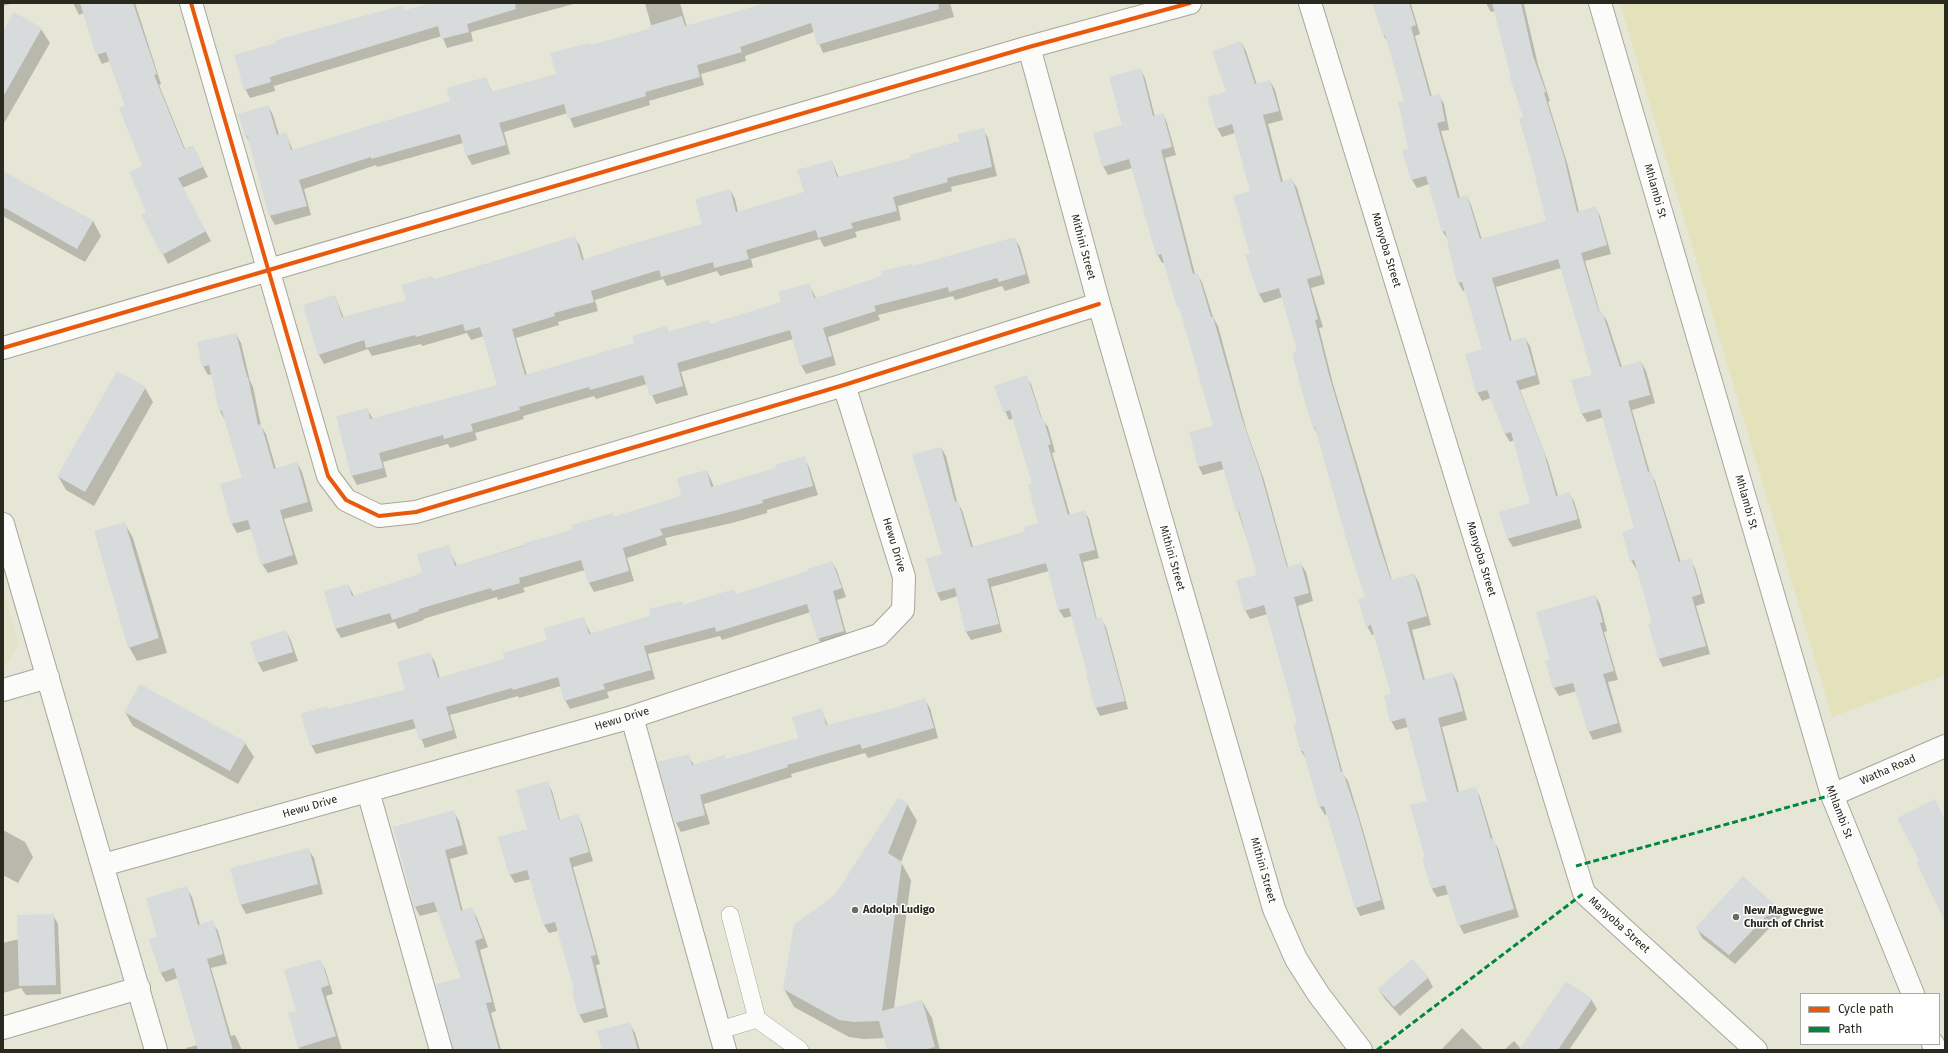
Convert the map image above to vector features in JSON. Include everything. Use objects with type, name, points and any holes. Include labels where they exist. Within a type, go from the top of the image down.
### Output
[{"type":"street","points":[[191,3],[328,476],[346,500],[379,516],[416,512],[844,385],[1098,304]]},
{"type":"street","points":[[3,348],[1029,47],[1190,3]]},
{"type":"street","name":"Manyoba Street","points":[[1310,3],[1584,893],[1756,1050]]},
{"type":"street","name":"Mhlambi St","points":[[1600,3],[1832,795],[1913,993]]},
{"type":"street","name":"Mithini Street","points":[[1029,47],[1098,304],[1274,909],[1296,959],[1319,995],[1361,1050]]},
{"type":"street","name":"Hewu Drive","points":[[103,865],[632,717],[879,635],[903,610],[904,577],[844,385]]},
{"type":"street","points":[[3,524],[156,1050]]},
{"type":"street","points":[[3,690],[48,677]]},
{"type":"street","points":[[632,717],[722,1040]]},
{"type":"street","name":"Watha Road","points":[[1832,795],[1945,746]]},
{"type":"street","points":[[368,791],[441,1050]]},
{"type":"street","points":[[3,1028],[139,988]]},
{"type":"lane","points":[[730,915],[757,1019],[800,1050]]},
{"type":"lane","points":[[722,1040],[757,1019]]},
{"type":"shaded area","points":[[1620,3],[1945,3],[1945,675],[1832,717]]},
{"type":"shaded area","points":[[3,588],[19,643],[3,671]]},
{"type":"building","points":[[80,3],[133,3],[157,74],[154,75],[184,149],[193,145],[203,167],[178,178],[206,231],[162,255],[141,215],[146,212],[129,172],[142,166],[119,108],[125,106],[106,52],[96,55]]},
{"type":"building","points":[[432,3],[515,3],[516,9],[467,24],[469,32],[441,39],[438,26],[270,77],[271,82],[244,90],[234,55],[276,43],[276,40],[403,5],[405,10]]},
{"type":"building","points":[[767,3],[938,3],[939,9],[817,45],[811,23],[740,47],[742,52],[697,65],[700,77],[645,92],[646,96],[568,119],[564,104],[499,123],[506,145],[466,156],[460,134],[371,159],[371,157],[299,180],[307,206],[269,216],[247,135],[245,136],[238,114],[268,105],[277,135],[286,132],[291,150],[450,101],[447,88],[486,77],[491,92],[556,74],[550,53],[589,43],[590,45],[649,29],[649,26],[682,16],[685,26]]},
{"type":"building","points":[[1372,3],[1409,3],[1416,25],[1411,27],[1430,96],[1440,94],[1445,121],[1437,123],[1458,198],[1467,195],[1480,239],[1546,221],[1530,155],[1519,119],[1523,117],[1510,78],[1492,3],[1521,3],[1533,56],[1546,92],[1544,93],[1564,157],[1577,212],[1596,206],[1607,245],[1581,253],[1599,312],[1602,311],[1620,367],[1641,361],[1650,395],[1628,401],[1648,472],[1651,471],[1679,562],[1691,558],[1701,594],[1692,597],[1706,646],[1658,659],[1648,624],[1652,623],[1634,560],[1630,561],[1622,532],[1634,528],[1600,409],[1581,414],[1571,380],[1592,375],[1558,259],[1492,278],[1510,341],[1525,337],[1536,375],[1516,381],[1544,452],[1556,496],[1570,492],[1578,519],[1507,539],[1499,512],[1530,503],[1511,432],[1505,434],[1487,390],[1476,393],[1465,354],[1482,349],[1462,282],[1457,283],[1445,231],[1442,232],[1426,176],[1411,180],[1402,151],[1408,149],[1398,102],[1404,101],[1385,35],[1383,36]]},
{"type":"building","points":[[14,12],[42,28],[3,97],[3,31]]},
{"type":"building","points":[[1241,41],[1255,84],[1270,80],[1279,111],[1263,115],[1281,182],[1292,178],[1321,275],[1307,279],[1318,319],[1315,320],[1329,375],[1377,538],[1391,580],[1414,573],[1427,616],[1407,622],[1423,680],[1452,672],[1463,711],[1438,718],[1457,792],[1476,787],[1491,839],[1494,838],[1514,909],[1458,926],[1445,885],[1431,889],[1422,859],[1425,858],[1410,805],[1427,801],[1405,718],[1390,722],[1384,696],[1391,694],[1371,625],[1366,627],[1358,599],[1365,597],[1346,539],[1315,427],[1313,428],[1304,399],[1292,353],[1297,351],[1279,288],[1258,294],[1245,255],[1250,254],[1233,196],[1250,191],[1232,124],[1216,129],[1207,97],[1226,92],[1212,51]]},
{"type":"building","points":[[1141,68],[1153,116],[1163,113],[1172,147],[1161,150],[1193,274],[1198,273],[1211,317],[1213,317],[1242,419],[1260,471],[1287,567],[1301,563],[1309,593],[1294,597],[1341,772],[1343,772],[1359,820],[1381,900],[1355,908],[1324,806],[1319,807],[1303,751],[1301,751],[1293,725],[1297,723],[1264,605],[1244,611],[1236,580],[1257,575],[1239,511],[1236,512],[1221,461],[1198,467],[1189,432],[1213,426],[1179,307],[1177,307],[1161,253],[1156,255],[1129,159],[1102,167],[1093,133],[1122,125],[1109,77]]},
{"type":"building","points":[[984,128],[992,167],[947,178],[948,182],[893,197],[897,211],[851,223],[853,228],[818,238],[816,230],[746,250],[749,259],[714,268],[713,262],[661,277],[659,270],[591,291],[594,302],[554,313],[555,316],[512,329],[525,375],[634,343],[632,336],[666,326],[668,332],[709,320],[710,324],[781,302],[778,292],[810,283],[814,298],[882,276],[881,271],[912,264],[913,266],[1015,237],[1026,274],[999,282],[997,278],[949,292],[948,287],[874,306],[876,311],[823,328],[832,356],[800,366],[790,330],[677,363],[683,386],[650,396],[643,375],[590,390],[589,387],[519,407],[520,410],[471,424],[473,431],[444,439],[443,435],[379,453],[383,468],[351,476],[336,416],[368,408],[370,419],[497,385],[480,327],[465,331],[463,324],[416,337],[415,335],[366,348],[364,340],[318,355],[303,305],[335,295],[342,317],[406,300],[401,285],[433,276],[434,280],[575,236],[582,260],[702,224],[695,199],[730,189],[736,212],[804,192],[797,170],[832,160],[837,177],[910,158],[910,155],[959,141],[957,134]]},
{"type":"building","points":[[3,171],[93,221],[77,249],[3,207]]},
{"type":"building","points":[[236,333],[248,377],[258,425],[261,424],[274,469],[297,462],[308,502],[280,510],[293,555],[261,565],[248,520],[231,524],[220,484],[242,478],[222,411],[219,411],[209,365],[202,367],[197,342]]},
{"type":"building","points":[[117,371],[146,387],[85,492],[57,476]]},
{"type":"building","points":[[1027,375],[1051,444],[1048,445],[1068,515],[1085,510],[1095,550],[1079,554],[1096,619],[1102,617],[1125,701],[1095,708],[1069,608],[1058,610],[1046,563],[987,579],[999,624],[965,632],[955,588],[936,593],[926,559],[942,554],[912,454],[941,447],[955,502],[958,501],[971,547],[1025,532],[1024,527],[1038,523],[1028,485],[1032,484],[1010,410],[1003,412],[994,386]]},
{"type":"building","points":[[805,456],[813,486],[762,500],[763,503],[660,529],[663,535],[623,548],[629,571],[588,583],[581,560],[519,578],[520,583],[492,591],[491,588],[419,609],[419,611],[392,620],[390,613],[335,629],[324,591],[348,584],[352,596],[422,573],[417,554],[449,545],[455,566],[526,545],[525,543],[572,530],[571,525],[613,513],[614,517],[681,496],[677,478],[707,470],[711,487],[776,468],[775,465]]},
{"type":"building","points":[[125,522],[159,638],[128,648],[94,531]]},
{"type":"building","points":[[832,561],[842,588],[833,591],[844,631],[817,639],[807,604],[716,632],[715,627],[644,646],[651,670],[603,684],[605,689],[564,701],[558,677],[513,690],[512,688],[446,707],[453,730],[419,740],[413,719],[310,746],[301,714],[327,706],[328,709],[405,690],[397,662],[430,652],[438,678],[504,659],[503,653],[547,640],[544,628],[584,617],[589,634],[650,616],[649,609],[681,601],[682,605],[734,589],[736,594],[808,571],[808,569]]},
{"type":"building","points":[[1595,595],[1603,622],[1600,623],[1614,671],[1603,674],[1618,723],[1588,732],[1573,683],[1553,688],[1545,661],[1550,660],[1536,612]]},
{"type":"building","points":[[286,630],[293,652],[257,663],[250,642]]},
{"type":"building","points":[[140,684],[246,742],[230,771],[124,712]]},
{"type":"building","points":[[925,698],[934,728],[862,749],[860,744],[787,765],[788,767],[700,795],[705,815],[675,823],[657,762],[689,754],[692,765],[725,755],[726,759],[798,738],[792,717],[822,708],[826,725],[894,708]]},
{"type":"building","points":[[548,781],[559,820],[578,814],[589,852],[569,858],[596,955],[591,956],[604,1008],[578,1015],[572,991],[574,990],[555,922],[543,925],[527,870],[509,875],[498,837],[527,829],[516,790]]},
{"type":"building","name":"Adolph Ludigo","points":[[898,798],[908,803],[888,853],[902,862],[882,1011],[922,1000],[935,1047],[923,1050],[887,1050],[879,1021],[854,1022],[839,1020],[783,989],[794,924],[834,896]]},
{"type":"building","points":[[1935,799],[1945,820],[1945,922],[1916,862],[1919,860],[1897,818]]},
{"type":"building","points":[[454,810],[463,845],[445,850],[461,911],[472,907],[483,938],[475,941],[492,1002],[486,1003],[499,1050],[453,1050],[436,984],[461,978],[434,902],[414,907],[393,827]]},
{"type":"building","points":[[309,848],[318,884],[240,905],[230,868]]},
{"type":"building","name":"New Magwegwe Church of Christ","points":[[1743,876],[1776,906],[1729,955],[1695,928]]},
{"type":"building","points":[[187,886],[198,925],[213,920],[223,954],[207,959],[233,1050],[198,1050],[174,968],[160,973],[149,939],[157,937],[146,898]]},
{"type":"building","points":[[54,914],[56,985],[19,986],[17,915]]},
{"type":"building","points":[[321,959],[329,985],[321,988],[336,1036],[298,1048],[288,1013],[296,1011],[284,970]]},
{"type":"building","points":[[1412,959],[1429,977],[1394,1007],[1378,989]]},
{"type":"building","points":[[1566,981],[1592,999],[1558,1050],[1519,1050]]},
{"type":"building","points":[[630,1022],[638,1050],[602,1050],[597,1031]]},
{"type":"marked path","points":[[1576,866],[1832,795]]},
{"type":"marked path","points":[[1377,1050],[1584,893]]},
{"type":"cycle path","points":[[191,3],[328,476],[346,500],[379,516],[416,512],[844,385],[1099,304]]},
{"type":"cycle path","points":[[3,348],[1029,47],[1190,3]]},
{"type":"place","name":"Adolph Ludigo","points":[[855,910]]},
{"type":"place","name":"New Magwegwe Church of Christ","points":[[1736,917]]}]
